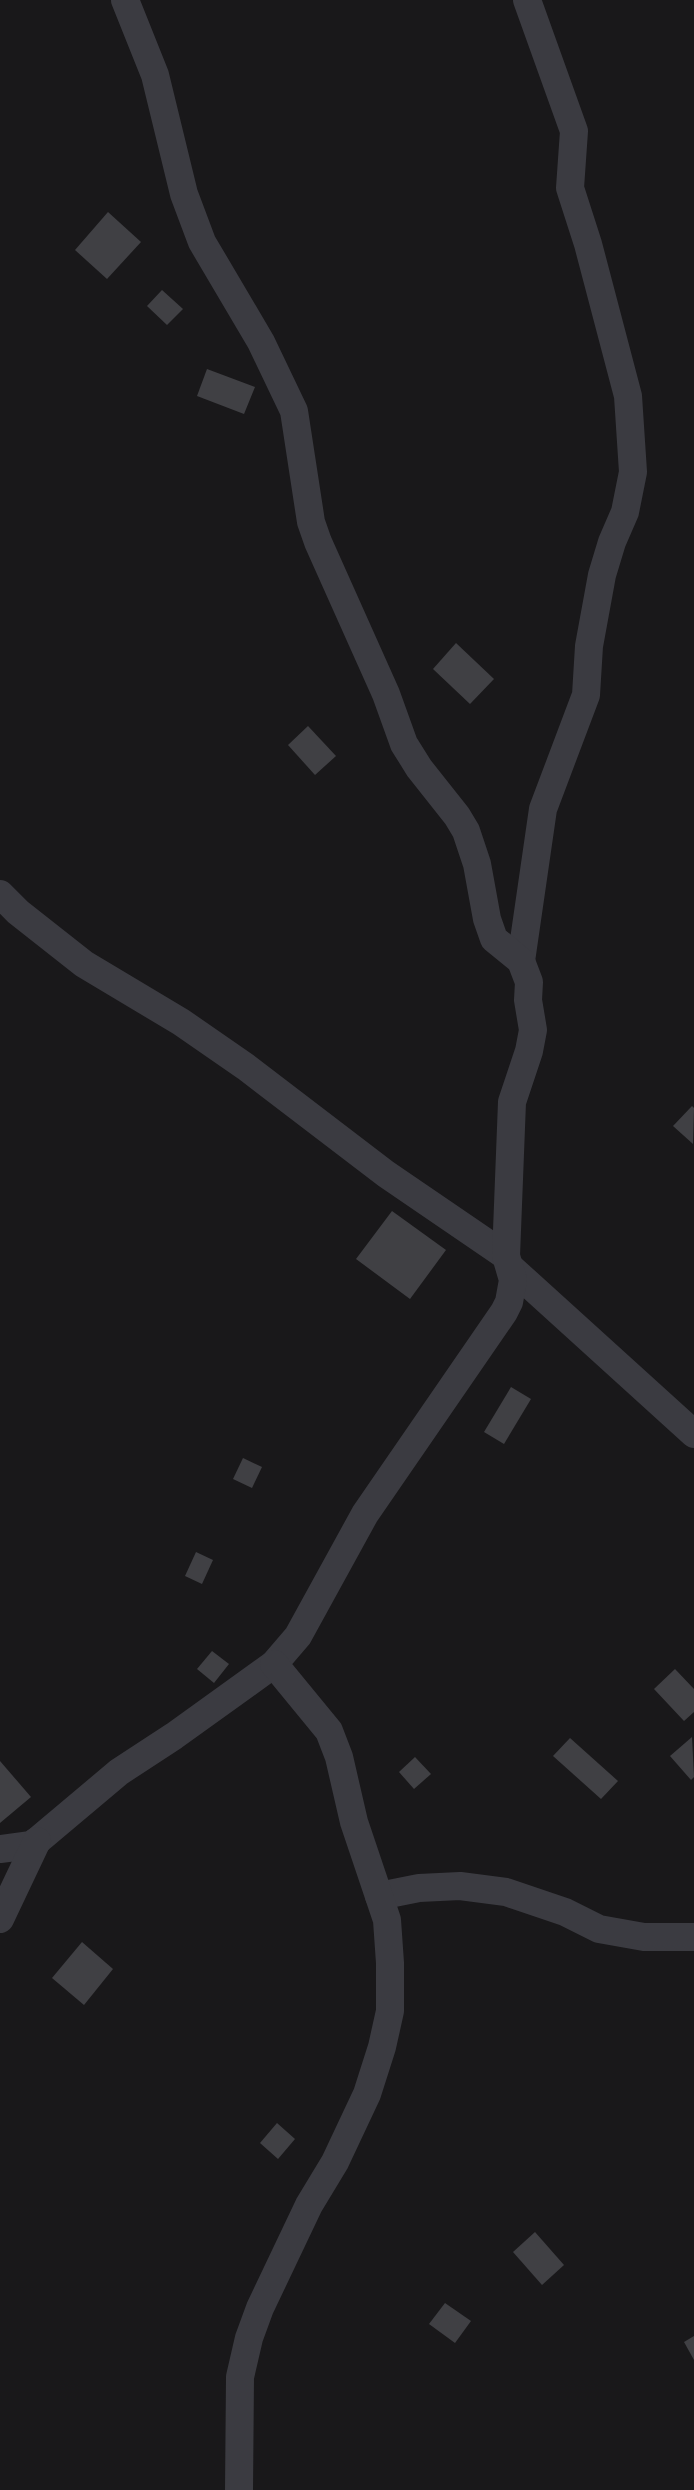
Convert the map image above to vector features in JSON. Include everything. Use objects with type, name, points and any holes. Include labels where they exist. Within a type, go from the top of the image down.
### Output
[{"type":"street","points":[[0,1849],[31,1845],[37,1841],[119,1772],[174,1736],[274,1664],[298,1636],[364,1514],[504,1312],[513,1280],[508,1261],[512,1102],[529,1052],[533,1030],[529,1011],[529,982],[520,961],[494,938],[486,919],[477,864],[466,831],[457,816],[419,768],[404,744],[386,694],[318,542],[311,522],[294,411],[261,342],[202,242],[184,194],[155,75],[125,0]]},
{"type":"street","points":[[520,961],[543,809],[586,695],[589,646],[602,575],[612,542],[625,512],[633,472],[628,396],[588,244],[570,188],[574,131],[527,0]]},
{"type":"street","points":[[0,894],[18,912],[84,964],[181,1022],[246,1067],[386,1174],[508,1261],[694,1434]]},
{"type":"street","points":[[239,2490],[240,2377],[249,2338],[260,2308],[309,2205],[335,2162],[367,2094],[382,2047],[390,2011],[390,1963],[387,1920],[354,1822],[339,1756],[329,1731],[274,1664]]},
{"type":"street","points":[[0,1919],[37,1841]]},
{"type":"street","points":[[379,1896],[418,1888],[460,1886],[506,1892],[565,1912],[599,1929],[644,1937],[694,1937]]},
{"type":"building","points":[[108,212],[141,242],[107,279],[75,250]]},
{"type":"building","points":[[162,290],[183,309],[167,325],[147,306]]},
{"type":"building","points":[[207,369],[255,387],[244,414],[197,396]]},
{"type":"building","points":[[456,643],[494,679],[470,704],[433,669]]},
{"type":"building","points":[[308,726],[336,756],[315,775],[288,745]]},
{"type":"building","points":[[692,1106],[694,1108],[693,1144],[673,1126]]},
{"type":"building","points":[[392,1211],[446,1250],[410,1299],[356,1259]]},
{"type":"building","points":[[511,1387],[531,1399],[504,1444],[484,1432]]},
{"type":"building","points":[[243,1458],[262,1467],[252,1488],[233,1479]]},
{"type":"building","points":[[196,1552],[213,1560],[202,1584],[185,1576]]},
{"type":"building","points":[[212,1651],[229,1664],[214,1683],[197,1669]]},
{"type":"building","points":[[675,1669],[694,1689],[694,1712],[684,1721],[654,1689]]},
{"type":"building","points":[[692,1737],[694,1777],[691,1780],[670,1756]]},
{"type":"building","points":[[570,1738],[618,1781],[601,1799],[553,1756]]},
{"type":"building","points":[[415,1757],[431,1774],[414,1789],[399,1772]]},
{"type":"building","points":[[0,1761],[31,1797],[0,1823]]},
{"type":"building","points":[[82,1942],[113,1969],[84,2005],[52,1978]]},
{"type":"building","points":[[277,2123],[295,2139],[278,2159],[260,2143]]},
{"type":"building","points":[[535,2232],[564,2265],[542,2285],[513,2252]]},
{"type":"building","points":[[445,2303],[471,2321],[455,2343],[429,2324]]},
{"type":"building","points":[[694,2336],[694,2360],[684,2342]]}]
